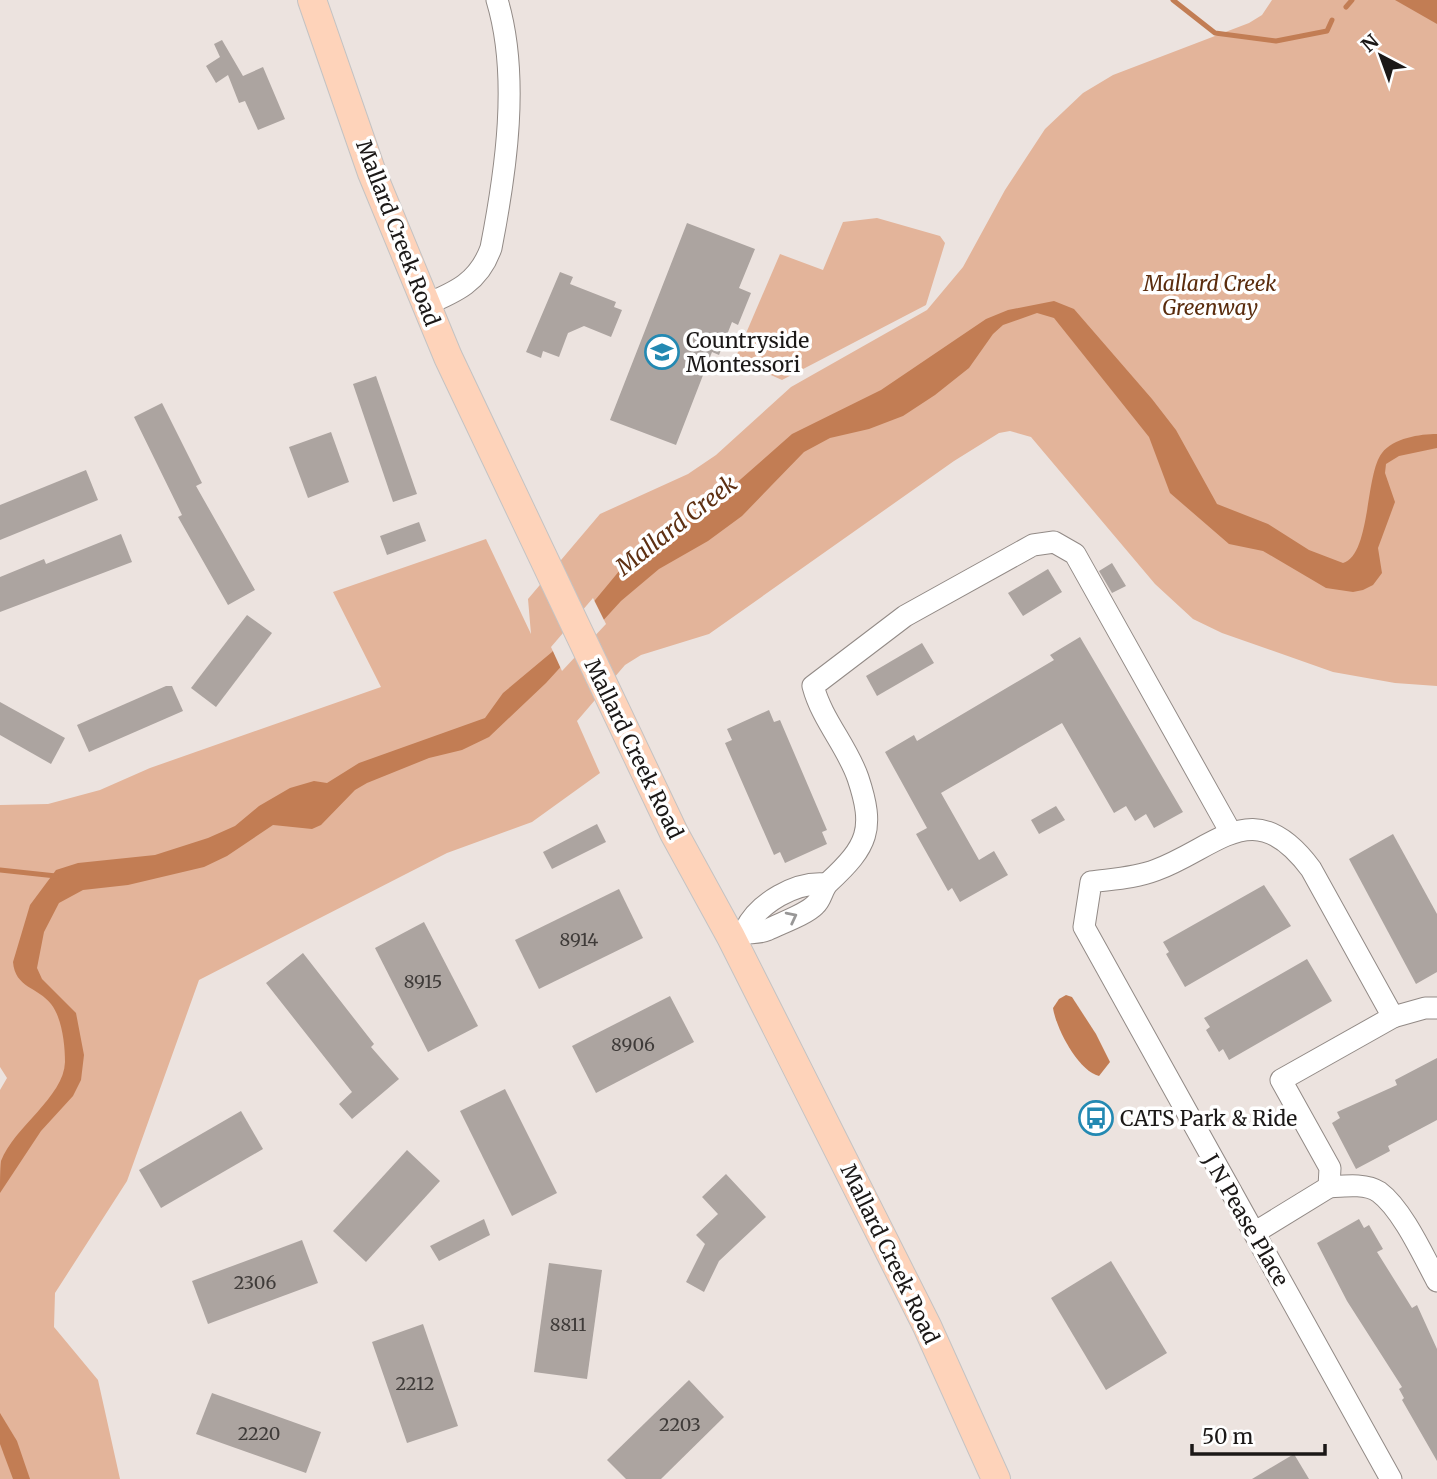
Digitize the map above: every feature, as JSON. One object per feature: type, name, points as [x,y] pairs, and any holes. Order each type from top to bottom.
[{"type":"main road","name":"Mallard Creek Road","points":[[312,0],[372,173],[425,305],[549,574],[674,833],[738,934],[927,1326],[996,1479]]},
{"type":"street","points":[[425,305],[467,285],[482,270],[491,248],[509,106],[506,38],[497,0]]},
{"type":"street","points":[[738,934],[754,912],[807,882],[826,884],[846,868],[868,829],[869,811],[858,777],[817,702],[813,686],[905,616],[1033,545],[1054,542],[1075,554],[1230,831],[1265,830],[1304,860],[1393,1017]]},
{"type":"street","name":"J N Pease Place","points":[[1230,831],[1156,870],[1091,883],[1084,927],[1391,1479]]},
{"type":"street","points":[[1329,1187],[1329,1168],[1281,1080],[1393,1017],[1425,1007],[1437,1008]]},
{"type":"street","points":[[1254,1233],[1329,1187],[1355,1186],[1377,1191],[1394,1208],[1437,1281]]},
{"type":"green space","name":"Mallard Creek Greenway","points":[[1272,0],[1437,0],[1437,686],[1395,683],[1333,672],[1222,633],[1193,619],[1155,584],[1031,437],[1010,431],[999,433],[954,461],[709,634],[641,655],[625,665],[577,721],[600,773],[532,822],[447,853],[199,980],[127,1181],[55,1293],[54,1327],[98,1380],[120,1479],[0,1479],[0,1090],[7,1078],[0,1067],[0,805],[48,804],[100,790],[150,768],[381,687],[333,592],[486,539],[531,634],[528,599],[600,514],[688,474],[716,455],[791,387],[927,310],[963,267],[1005,190],[1045,129],[1083,93],[1113,75],[1249,23],[1262,15]]},
{"type":"green space","points":[[877,218],[940,236],[945,243],[926,305],[782,380],[735,359],[780,254],[823,270],[843,222]]},
{"type":"water","points":[[1395,0],[1437,0],[1437,24]]},
{"type":"water","name":"Mallard Creek","points":[[1054,301],[1074,309],[1152,399],[1176,430],[1217,504],[1268,524],[1309,550],[1343,563],[1352,557],[1359,545],[1373,478],[1382,453],[1400,440],[1437,434],[1437,448],[1399,456],[1386,464],[1385,473],[1395,502],[1378,548],[1382,573],[1373,585],[1353,592],[1326,588],[1263,551],[1229,544],[1170,493],[1149,437],[1054,318],[1037,313],[1003,325],[993,334],[969,368],[903,416],[869,429],[830,438],[804,452],[742,516],[708,541],[659,569],[621,601],[546,683],[489,737],[462,750],[429,758],[367,783],[355,790],[321,825],[312,829],[273,825],[227,856],[204,867],[128,885],[83,890],[59,903],[44,932],[37,968],[42,979],[76,1013],[84,1055],[81,1080],[73,1096],[41,1131],[0,1193],[1,1161],[7,1148],[48,1100],[62,1075],[65,1062],[62,1031],[55,1010],[46,998],[22,982],[13,962],[30,905],[56,870],[78,863],[155,855],[208,838],[235,826],[259,806],[290,788],[314,781],[327,783],[359,763],[485,718],[503,693],[552,652],[625,564],[658,536],[725,493],[792,434],[881,390],[986,319],[1008,310]]},
{"type":"water","points":[[1066,995],[1072,997],[1110,1062],[1099,1076],[1076,1058],[1058,1026],[1053,1008],[1059,999]]},
{"type":"water","points":[[0,1413],[17,1441],[30,1479],[13,1479],[0,1444]]},
{"type":"pier","points":[[593,598],[606,624],[562,671],[551,647]]},
{"type":"building","points":[[222,40],[243,76],[263,67],[285,119],[258,130],[245,101],[239,103],[228,75],[216,83],[206,66],[220,57],[214,44]]},
{"type":"building","points":[[687,223],[755,249],[739,288],[751,293],[738,325],[732,322],[719,355],[712,352],[676,445],[610,420]]},
{"type":"building","points":[[560,272],[573,277],[570,284],[616,302],[614,307],[622,310],[611,337],[584,326],[568,333],[559,357],[543,351],[541,358],[526,352]]},
{"type":"building","points":[[376,376],[417,494],[393,502],[353,384]]},
{"type":"building","points":[[162,403],[202,483],[196,486],[255,590],[228,605],[178,517],[182,515],[134,417]]},
{"type":"building","points":[[331,432],[349,482],[308,498],[289,447]]},
{"type":"building","points":[[86,470],[98,500],[0,540],[0,505]]},
{"type":"building","points":[[419,522],[426,541],[387,555],[380,536]]},
{"type":"building","points":[[121,534],[132,562],[0,612],[0,577],[44,559],[46,564]]},
{"type":"building","points":[[1112,563],[1126,586],[1112,593],[1099,571]]},
{"type":"building","points":[[1048,569],[1062,592],[1023,616],[1008,593]]},
{"type":"building","points":[[247,615],[272,633],[216,707],[191,688]]},
{"type":"building","points":[[1080,637],[1183,812],[1154,828],[1146,814],[1135,821],[1126,806],[1114,813],[1062,723],[941,793],[979,860],[994,851],[1008,875],[960,902],[952,888],[948,891],[916,834],[927,828],[885,752],[914,735],[917,741],[1054,660],[1050,655]]},
{"type":"building","points":[[922,643],[934,663],[877,696],[866,676]]},
{"type":"building","points":[[166,686],[172,686],[183,711],[89,752],[77,725]]},
{"type":"building","points":[[0,702],[65,738],[51,764],[0,735]]},
{"type":"building","points":[[769,710],[774,722],[780,720],[827,830],[822,832],[827,844],[785,863],[780,852],[774,855],[725,743],[732,740],[727,729]]},
{"type":"building","points":[[1056,806],[1065,820],[1039,834],[1031,820]]},
{"type":"building","points":[[597,824],[606,842],[552,869],[543,852]]},
{"type":"building","points":[[1393,834],[1437,914],[1437,972],[1416,984],[1349,859]]},
{"type":"building","points":[[1264,885],[1291,926],[1185,987],[1166,954],[1169,952],[1163,942]]},
{"type":"building","points":[[619,889],[643,938],[539,989],[515,940]]},
{"type":"building","points":[[424,922],[478,1026],[428,1052],[375,948]]},
{"type":"building","points":[[303,953],[374,1044],[371,1047],[399,1079],[352,1119],[339,1104],[352,1092],[266,983]]},
{"type":"building","points":[[1307,959],[1332,1001],[1229,1060],[1223,1049],[1219,1052],[1206,1030],[1210,1027],[1204,1018]]},
{"type":"building","points":[[670,996],[694,1042],[596,1093],[572,1046]]},
{"type":"building","points":[[1437,1058],[1437,1120],[1388,1146],[1390,1151],[1356,1169],[1332,1123],[1340,1118],[1337,1112],[1397,1085],[1395,1080]]},
{"type":"building","points":[[505,1089],[557,1193],[512,1216],[460,1111]]},
{"type":"building","points":[[1100,1107],[1107,1121],[1087,1131],[1080,1116]]},
{"type":"building","points":[[241,1111],[263,1149],[161,1208],[139,1170]]},
{"type":"building","points":[[407,1150],[440,1181],[366,1262],[333,1231]]},
{"type":"building","points":[[726,1174],[766,1217],[719,1261],[704,1292],[686,1282],[705,1244],[696,1235],[718,1214],[702,1197]]},
{"type":"building","points":[[484,1219],[490,1235],[439,1261],[430,1246]]},
{"type":"building","points":[[1359,1219],[1364,1228],[1369,1225],[1383,1249],[1377,1252],[1412,1308],[1417,1305],[1437,1349],[1437,1461],[1402,1400],[1404,1398],[1399,1389],[1402,1387],[1347,1301],[1317,1243]]},
{"type":"building","points":[[302,1240],[318,1283],[208,1324],[192,1281]]},
{"type":"building","points":[[1111,1261],[1167,1353],[1106,1390],[1051,1298]]},
{"type":"building","points":[[549,1263],[602,1270],[587,1379],[534,1372]]},
{"type":"building","points":[[423,1324],[458,1426],[407,1443],[372,1342]]},
{"type":"building","points":[[689,1380],[724,1417],[661,1479],[626,1479],[607,1460]]},
{"type":"building","points":[[212,1393],[321,1432],[306,1473],[196,1434]]},
{"type":"building","points":[[1294,1454],[1309,1479],[1252,1479]]},
{"type":"waterway","points":[[1173,0],[1215,33],[1276,41],[1327,31],[1332,20]]},
{"type":"waterway","points":[[1346,7],[1352,0]]},
{"type":"waterway","points":[[0,870],[56,876]]},
{"type":"place","name":"Countryside Montessori","points":[[662,352]]},
{"type":"place","name":"CATS Park & Ride","points":[[1096,1118]]}]
